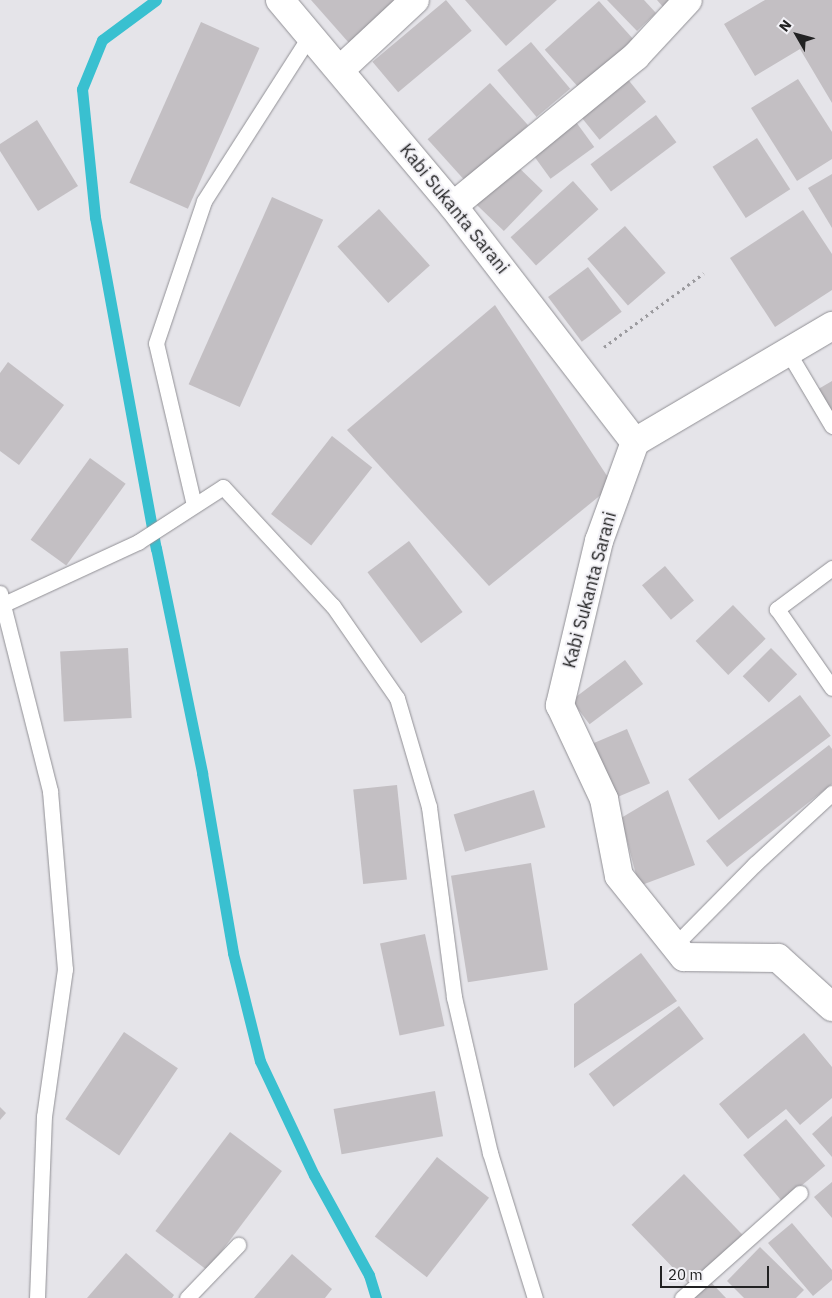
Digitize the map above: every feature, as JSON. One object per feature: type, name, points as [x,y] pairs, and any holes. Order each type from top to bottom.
[{"type":"street","name":"Kabi Sukanta Sarani","points":[[280,0],[341,69],[453,206],[635,442],[599,542],[560,705],[604,799],[619,876],[684,957],[778,958],[832,1007]]},
{"type":"street","points":[[341,69],[415,0]]},
{"type":"street","points":[[453,206],[636,56],[688,0]]},
{"type":"street","points":[[635,442],[832,326]]},
{"type":"lane","points":[[194,505],[156,344],[204,202],[310,35]]},
{"type":"lane","points":[[788,352],[832,426]]},
{"type":"lane","points":[[37,1298],[44,1116],[65,969],[50,791],[2,599],[138,542],[223,487],[333,606],[397,698],[429,806],[454,997],[490,1153],[535,1298]]},
{"type":"lane","points":[[832,568],[777,609],[832,688]]},
{"type":"lane","points":[[675,945],[754,864],[832,793]]},
{"type":"lane","points":[[682,1298],[800,1193]]},
{"type":"lane","points":[[187,1298],[238,1245]]},
{"type":"path","points":[[578,366],[704,273]]},
{"type":"building","points":[[311,0],[397,0],[349,43]]},
{"type":"building","points":[[446,0],[472,31],[398,92],[372,62]]},
{"type":"building","points":[[465,0],[557,0],[506,46]]},
{"type":"building","points":[[607,0],[644,0],[656,13],[637,31]]},
{"type":"building","points":[[657,0],[670,0],[663,7]]},
{"type":"building","points":[[765,0],[832,0],[832,103],[800,49],[755,76],[724,24]]},
{"type":"building","points":[[599,1],[635,41],[581,90],[545,50]]},
{"type":"building","points":[[201,22],[259,48],[188,209],[129,183]]},
{"type":"building","points":[[531,42],[570,89],[537,117],[497,70]]},
{"type":"building","points":[[626,77],[646,102],[600,140],[579,115]]},
{"type":"building","points":[[798,79],[832,132],[832,159],[797,181],[751,108]]},
{"type":"building","points":[[490,83],[528,125],[466,182],[428,139]]},
{"type":"building","points":[[656,115],[676,142],[611,192],[591,164]]},
{"type":"building","points":[[37,120],[78,186],[38,211],[0,151],[0,144]]},
{"type":"building","points":[[576,122],[594,147],[551,179],[532,154]]},
{"type":"building","points":[[757,138],[790,189],[746,218],[713,167]]},
{"type":"building","points":[[514,163],[543,191],[504,231],[475,203]]},
{"type":"building","points":[[832,174],[832,228],[808,188]]},
{"type":"building","points":[[573,181],[598,209],[536,265],[511,237]]},
{"type":"building","points":[[272,197],[323,220],[240,407],[189,384]]},
{"type":"building","points":[[379,209],[430,265],[388,303],[337,246]]},
{"type":"building","points":[[803,210],[832,254],[832,290],[775,327],[730,258]]},
{"type":"building","points":[[625,226],[666,273],[628,306],[587,259]]},
{"type":"building","points":[[588,267],[622,312],[582,342],[548,297]]},
{"type":"building","points":[[495,305],[613,485],[489,586],[347,430]]},
{"type":"building","points":[[8,362],[64,405],[19,465],[0,451],[0,373]]},
{"type":"building","points":[[832,381],[832,419],[815,391]]},
{"type":"building","points":[[332,436],[372,467],[311,545],[271,514]]},
{"type":"building","points":[[90,458],[126,484],[66,566],[31,540]]},
{"type":"building","points":[[409,541],[463,612],[421,643],[367,572]]},
{"type":"building","points":[[665,566],[694,600],[671,620],[642,585]]},
{"type":"building","points":[[733,605],[766,639],[728,675],[696,641]]},
{"type":"building","points":[[128,648],[132,718],[64,721],[60,652]]},
{"type":"building","points":[[771,648],[797,674],[769,702],[743,676]]},
{"type":"building","points":[[625,660],[643,684],[590,724],[571,700]]},
{"type":"building","points":[[800,695],[831,736],[719,820],[688,779]]},
{"type":"building","points":[[627,729],[650,783],[610,800],[587,746]]},
{"type":"building","points":[[829,745],[832,749],[832,784],[727,867],[706,841]]},
{"type":"building","points":[[397,785],[407,879],[363,884],[353,790]]},
{"type":"building","points":[[534,790],[545,827],[465,852],[454,815]]},
{"type":"building","points":[[668,790],[695,865],[639,886],[621,818]]},
{"type":"building","points":[[531,863],[548,970],[468,982],[451,876]]},
{"type":"building","points":[[425,934],[445,1026],[400,1036],[380,944]]},
{"type":"building","points":[[641,953],[677,1001],[574,1068],[574,1004]]},
{"type":"building","points":[[679,1006],[704,1039],[613,1107],[589,1074]]},
{"type":"building","points":[[124,1032],[178,1068],[119,1155],[65,1119]]},
{"type":"building","points":[[804,1033],[832,1067],[832,1098],[800,1125],[786,1109],[748,1139],[719,1104]]},
{"type":"building","points":[[435,1091],[443,1136],[342,1154],[334,1109]]},
{"type":"building","points":[[0,1107],[6,1113],[0,1120]]},
{"type":"building","points":[[832,1116],[832,1157],[812,1134]]},
{"type":"building","points":[[786,1119],[825,1166],[782,1202],[743,1155]]},
{"type":"building","points":[[230,1132],[282,1171],[207,1270],[155,1231]]},
{"type":"building","points":[[437,1157],[489,1198],[427,1277],[375,1237]]},
{"type":"building","points":[[684,1174],[743,1235],[691,1286],[631,1225]]},
{"type":"building","points":[[832,1182],[832,1218],[814,1197]]},
{"type":"building","points":[[792,1223],[832,1270],[832,1280],[813,1296],[768,1243]]},
{"type":"building","points":[[760,1247],[804,1290],[796,1298],[744,1298],[727,1281]]},
{"type":"building","points":[[126,1253],[174,1295],[172,1298],[87,1298]]},
{"type":"building","points":[[292,1254],[332,1289],[325,1298],[254,1298]]},
{"type":"building","points":[[707,1278],[726,1298],[686,1298]]},
{"type":"waterway","points":[[156,0],[102,40],[82,89],[95,217],[156,548],[202,773],[233,953],[260,1061],[314,1175],[369,1275],[376,1298]]}]
